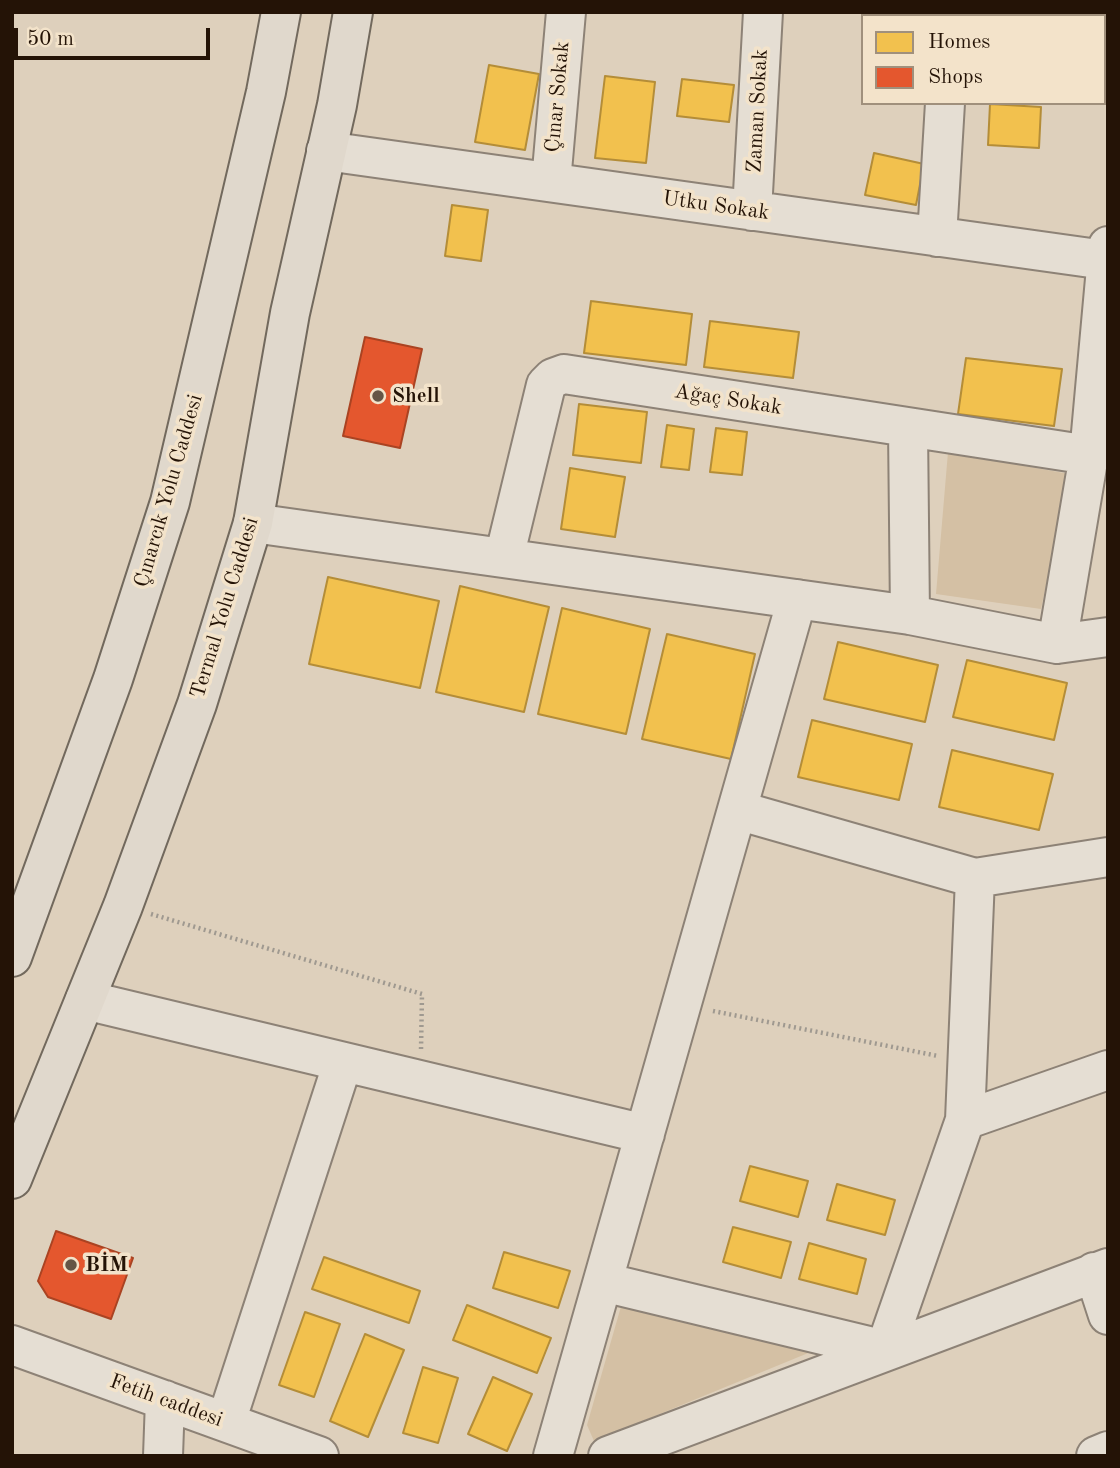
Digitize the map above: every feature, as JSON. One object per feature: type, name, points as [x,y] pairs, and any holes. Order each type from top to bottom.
[{"type":"main road","name":"Çınarcık Yolu Caddesi","points":[[12,957],[113,679],[170,502],[260,117],[281,12]]},
{"type":"main road","name":"Termal Yolu Caddesi","points":[[12,1179],[124,906],[197,704],[253,523],[290,313],[353,12]]},
{"type":"street","name":"Çınar Sokak","points":[[551,183],[566,12]]},
{"type":"street","name":"Zaman Sokak","points":[[752,211],[763,12]]},
{"type":"street","points":[[937,237],[945,105]]},
{"type":"street","name":"Utku Sokak","points":[[326,151],[937,237],[1106,253]]},
{"type":"street","points":[[1057,644],[1090,455],[1104,336],[1106,253]]},
{"type":"street","name":"Ağaç Sokak","points":[[504,558],[546,385],[553,378],[564,374],[1090,455]]},
{"type":"street","points":[[908,428],[910,615]]},
{"type":"street","points":[[253,523],[910,615],[1057,644],[1108,637]]},
{"type":"street","points":[[553,1456],[797,599]]},
{"type":"street","points":[[737,810],[975,878],[1108,857]]},
{"type":"street","points":[[884,1350],[965,1120],[975,878]]},
{"type":"street","points":[[85,1000],[645,1134]]},
{"type":"street","points":[[226,1422],[343,1062]]},
{"type":"street","points":[[965,1120],[1108,1070]]},
{"type":"street","points":[[608,1456],[1101,1270],[1108,1315]]},
{"type":"street","points":[[603,1282],[884,1350]]},
{"type":"street","name":"Fetih caddesi","points":[[15,1355],[165,1400],[319,1456]]},
{"type":"street","points":[[163,1456],[165,1400]]},
{"type":"street","points":[[1096,1456],[1108,1451]]},
{"type":"path","points":[[124,906],[422,995],[421,1080]]},
{"type":"path","points":[[681,1005],[968,1062]]},
{"type":"shaded area","points":[[948,452],[1069,474],[1041,609],[936,594]]},
{"type":"shaded area","points":[[622,1303],[835,1342],[594,1441],[587,1425]]},
{"type":"building: Homes","points":[[995,12],[1049,12],[1048,14]]},
{"type":"building: Homes","points":[[489,65],[539,74],[525,150],[475,142]]},
{"type":"building: Homes","points":[[605,76],[655,82],[646,163],[595,158]]},
{"type":"building: Homes","points":[[682,79],[734,85],[729,122],[677,116]]},
{"type":"building: Homes","points":[[990,105],[1041,107],[1039,148],[988,145]]},
{"type":"building: Homes","points":[[874,153],[924,164],[916,205],[865,195]]},
{"type":"building: Homes","points":[[452,205],[488,210],[481,261],[445,256]]},
{"type":"building: Homes","points":[[591,301],[692,314],[686,365],[584,353]]},
{"type":"building: Homes","points":[[710,321],[799,332],[793,378],[704,367]]},
{"type":"building: Homes","points":[[966,358],[1062,369],[1054,426],[958,414]]},
{"type":"building: Homes","points":[[579,404],[647,412],[641,463],[573,455]]},
{"type":"building: Homes","points":[[667,425],[694,429],[689,470],[661,467]]},
{"type":"building: Homes","points":[[716,428],[747,432],[742,475],[710,472]]},
{"type":"building: Homes","points":[[570,468],[625,477],[615,537],[561,529]]},
{"type":"building: Homes","points":[[328,577],[439,601],[420,688],[309,664]]},
{"type":"building: Homes","points":[[460,586],[549,607],[524,712],[436,692]]},
{"type":"building: Homes","points":[[562,608],[650,629],[626,734],[538,714]]},
{"type":"building: Homes","points":[[667,634],[755,654],[731,759],[642,739]]},
{"type":"building: Homes","points":[[838,642],[938,665],[925,722],[824,699]]},
{"type":"building: Homes","points":[[967,660],[1067,683],[1054,740],[953,717]]},
{"type":"building: Homes","points":[[812,720],[912,744],[899,800],[798,777]]},
{"type":"building: Homes","points":[[952,750],[1053,774],[1039,830],[939,807]]},
{"type":"building: Homes","points":[[750,1166],[808,1181],[798,1217],[740,1201]]},
{"type":"building: Homes","points":[[837,1184],[895,1200],[885,1235],[827,1220]]},
{"type":"building: Homes","points":[[733,1227],[791,1242],[781,1278],[723,1262]]},
{"type":"building: Homes","points":[[809,1243],[866,1259],[857,1294],[799,1279]]},
{"type":"building: Homes","points":[[504,1252],[570,1271],[558,1308],[493,1288]]},
{"type":"building: Homes","points":[[324,1257],[420,1291],[409,1323],[312,1289]]},
{"type":"building: Homes","points":[[467,1305],[551,1338],[537,1373],[453,1340]]},
{"type":"building: Homes","points":[[305,1312],[340,1324],[314,1397],[279,1385]]},
{"type":"building: Homes","points":[[365,1334],[404,1350],[368,1437],[330,1421]]},
{"type":"building: Homes","points":[[423,1367],[458,1378],[438,1443],[403,1433]]},
{"type":"building: Homes","points":[[493,1377],[532,1394],[507,1451],[468,1434]]},
{"type":"building: Shops","points":[[365,337],[422,349],[400,448],[343,436]]},
{"type":"building: Shops","points":[[56,1231],[133,1258],[111,1319],[48,1297],[38,1281]]},
{"type":"place","name":"Shell","points":[[378,396]]},
{"type":"place","name":"BİM","points":[[71,1265]]}]
